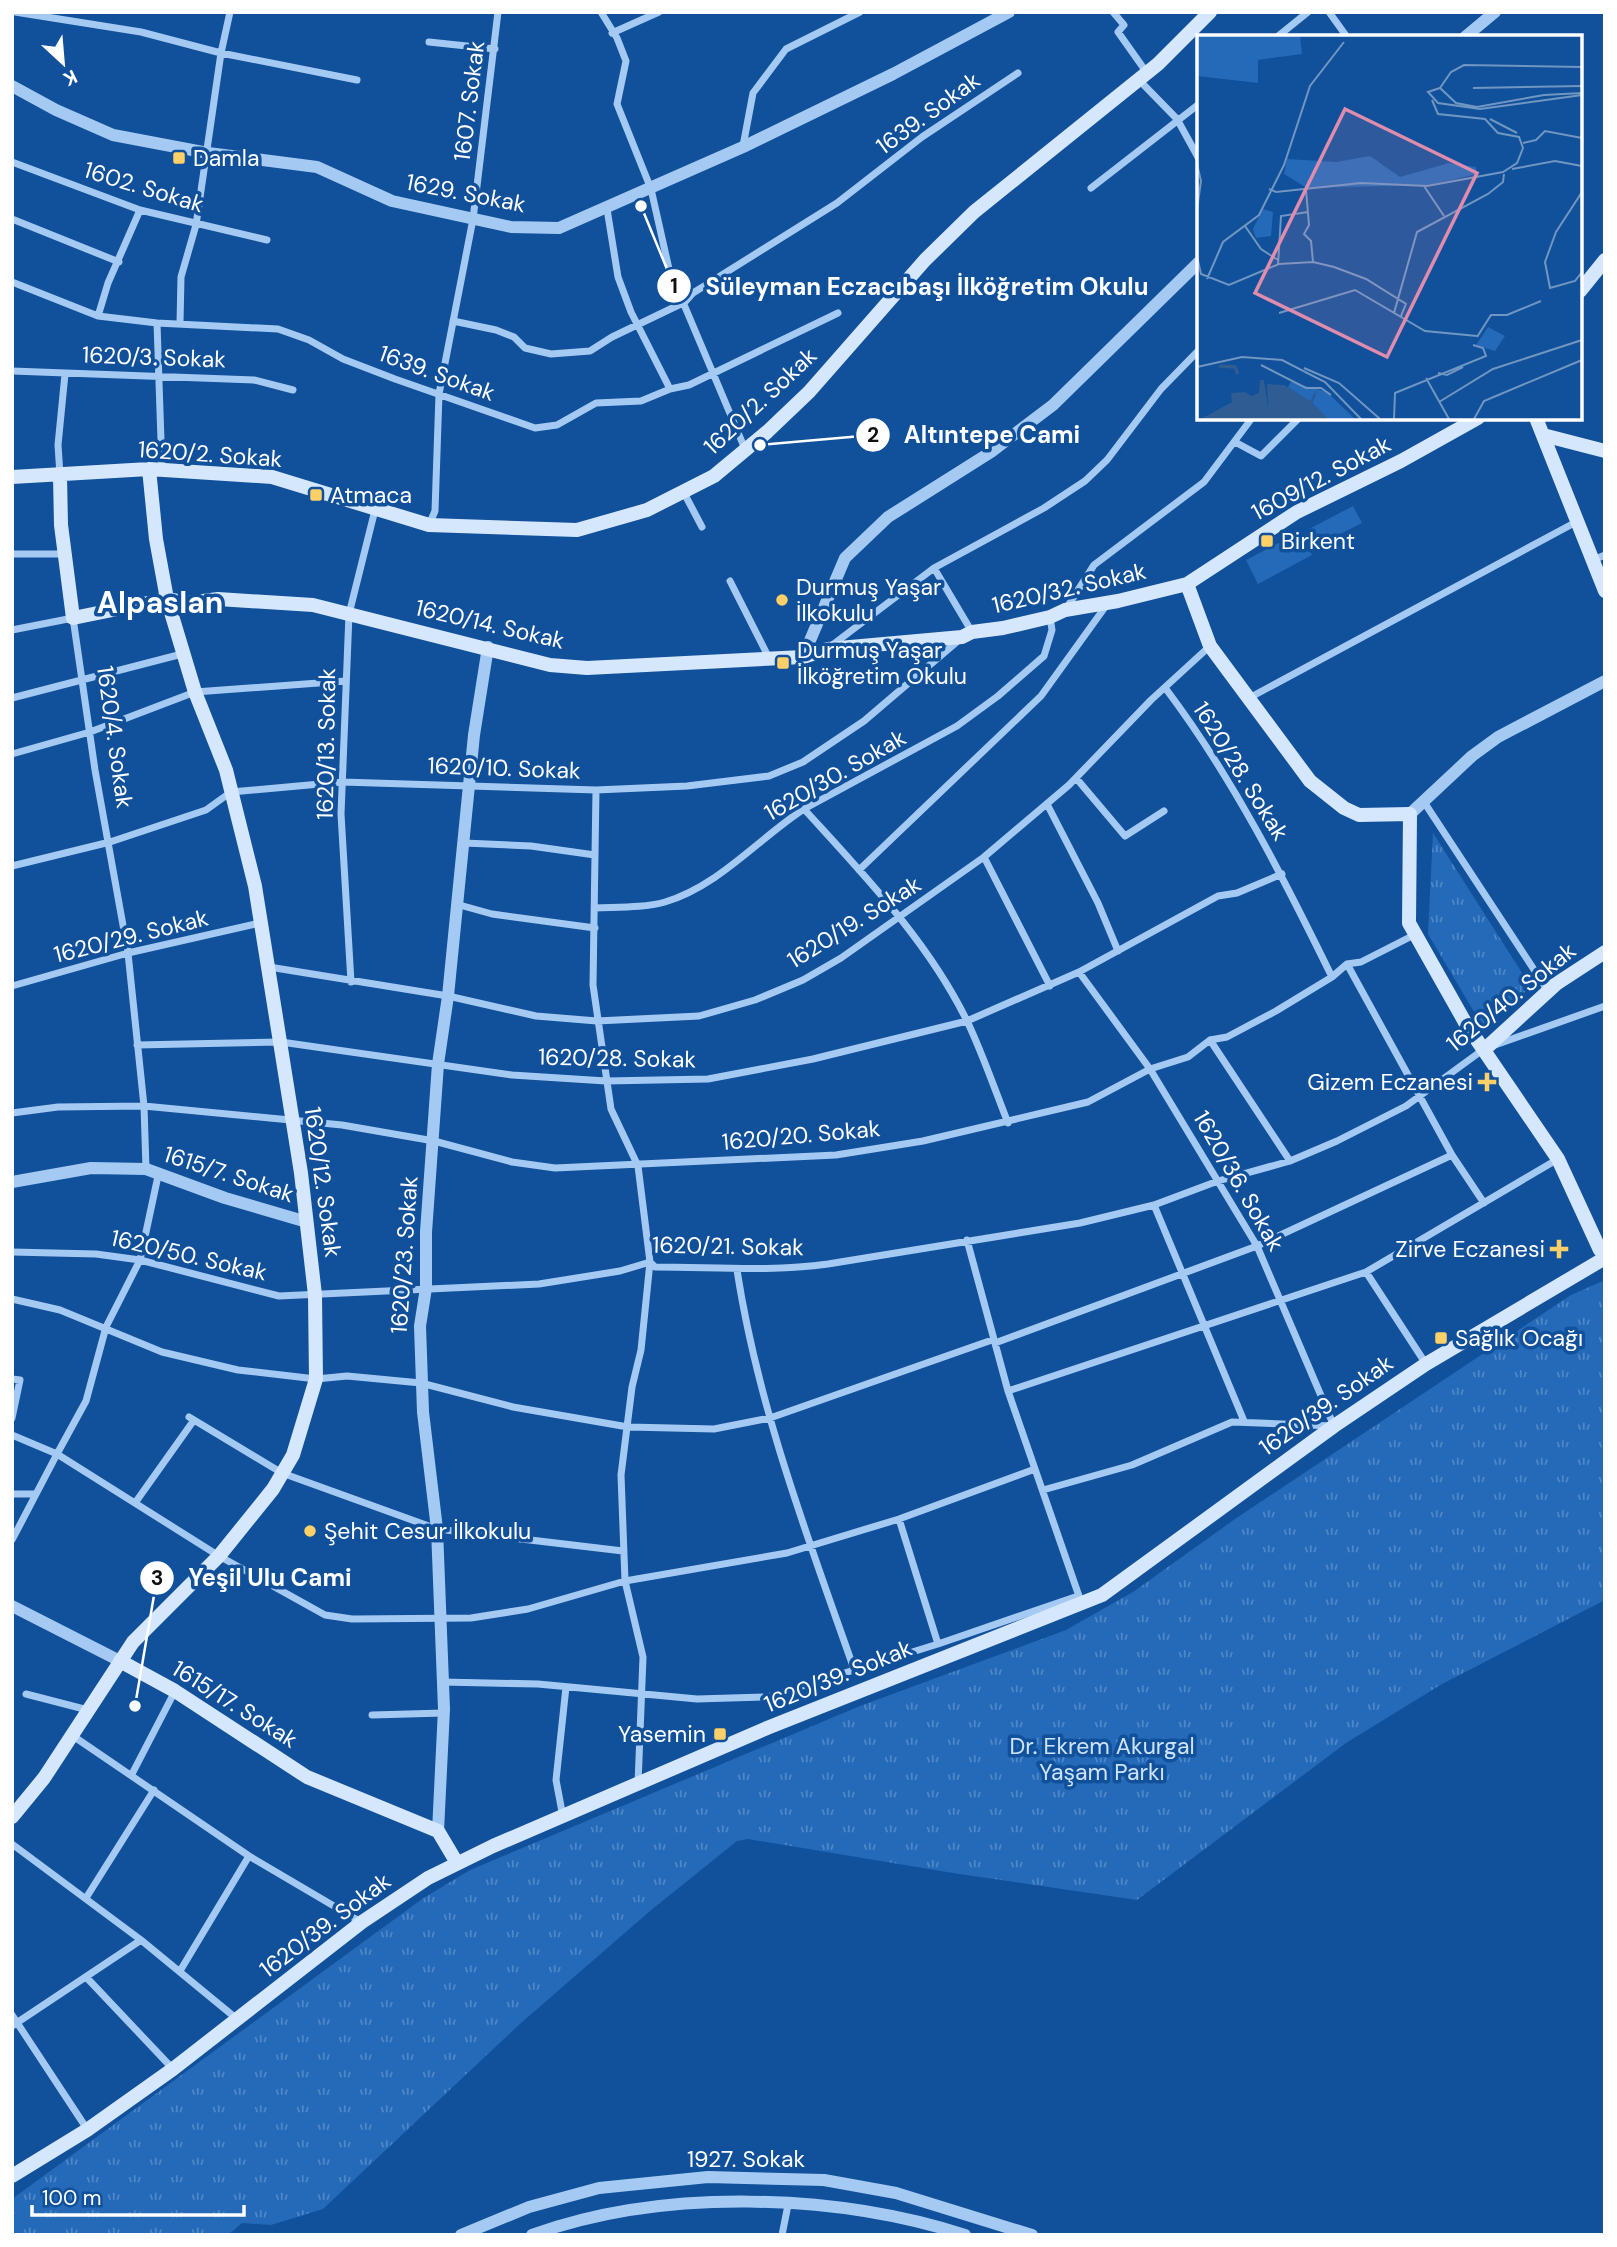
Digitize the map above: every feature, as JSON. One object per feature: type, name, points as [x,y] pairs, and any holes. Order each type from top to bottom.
[{"type":"main road","name":"1620/2. Sokak","points":[[12,477],[156,469],[272,477],[429,525],[577,530],[648,510],[714,476],[810,392],[925,260],[974,212],[1143,76],[1210,12]]},
{"type":"main road","points":[[1582,289],[1605,260]]},
{"type":"main road","name":"1609/12. Sokak","points":[[1187,584],[1297,512],[1401,461],[1474,420]]},
{"type":"main road","points":[[1536,420],[1578,521],[1599,558],[1605,591]]},
{"type":"main road","points":[[1543,435],[1605,452]]},
{"type":"main road","name":"1620/12. Sokak","points":[[12,1817],[72,1736],[120,1661],[147,1625],[178,1600],[219,1556],[282,1473],[293,1455],[316,1379],[315,1295],[307,1222],[255,886],[226,770],[195,692],[167,599],[156,539],[156,469]]},
{"type":"main road","name":"1620/4. Sokak","points":[[60,476],[65,554],[73,618]]},
{"type":"main road","points":[[1187,584],[1210,646],[1310,780],[1344,808],[1359,815],[1410,814],[1409,923],[1466,1024],[1485,1048],[1522,1110],[1558,1160],[1600,1250],[1605,1252]]},
{"type":"main road","name":"1620/32. Sokak","points":[[967,634],[1187,584]]},
{"type":"main road","name":"1620/14. Sokak","points":[[73,618],[167,599],[188,603],[218,599],[299,604],[488,647],[550,665],[587,668],[803,657],[828,649],[967,634]]},
{"type":"main road","name":"1620/40. Sokak","points":[[1485,1048],[1548,991],[1605,952]]},
{"type":"main road","name":"1620/39. Sokak","points":[[12,2176],[88,2130],[362,1922],[457,1863],[816,1708],[1080,1600],[1102,1595],[1334,1426],[1426,1364],[1605,1258]]},
{"type":"main road","name":"1615/17. Sokak","points":[[120,1661],[175,1691],[307,1777],[438,1831]]},
{"type":"main road","points":[[438,1831],[457,1863]]},
{"type":"street","points":[[15,12],[141,32],[221,53],[356,80]]},
{"type":"street","points":[[180,323],[181,277],[196,225],[221,53],[230,12]]},
{"type":"street","name":"1607. Sokak","points":[[429,525],[435,511],[439,394],[472,219],[499,12]]},
{"type":"street","points":[[601,12],[617,38],[626,61],[617,104],[639,166],[651,190],[669,270],[685,302],[745,449]]},
{"type":"street","points":[[612,33],[659,12]]},
{"type":"street","points":[[743,147],[753,93],[786,49],[860,12]]},
{"type":"street","name":"1629. Sokak","points":[[12,86],[56,110],[113,135],[208,153],[317,167],[393,201],[511,227],[559,228],[651,190],[743,147],[893,74],[1009,12]]},
{"type":"street","points":[[1113,12],[1124,25],[1118,32],[1143,76],[1177,119],[1197,155]]},
{"type":"street","points":[[1280,35],[1308,12]]},
{"type":"street","points":[[1329,12],[1346,35]]},
{"type":"street","points":[[1467,35],[1495,12]]},
{"type":"street","points":[[429,42],[495,49]]},
{"type":"street","name":"1639. Sokak","points":[[453,321],[496,330],[514,337],[526,348],[551,354],[590,351],[612,337],[639,327],[685,302],[693,293],[837,203],[922,137],[1018,73]]},
{"type":"street","points":[[1091,188],[1197,105]]},
{"type":"street","name":"1602. Sokak","points":[[12,162],[140,210],[267,240]]},
{"type":"street","points":[[607,209],[618,277],[670,389]]},
{"type":"street","points":[[98,316],[140,210]]},
{"type":"street","points":[[12,219],[119,262]]},
{"type":"street","points":[[803,657],[845,558],[888,517],[991,452],[1053,405],[1197,264]]},
{"type":"street","name":"1639. Sokak","points":[[12,282],[98,316],[157,323],[278,329],[309,340],[343,359],[535,428],[558,425],[596,403],[641,401],[670,389],[689,385],[838,313]]},
{"type":"street","points":[[156,469],[160,376],[157,323]]},
{"type":"street","points":[[828,649],[934,568],[1044,508],[1085,481],[1107,460],[1160,389],[1197,352]]},
{"type":"street","name":"1620/3. Sokak","points":[[12,371],[254,380],[293,390]]},
{"type":"street","name":"1620/4. Sokak","points":[[60,476],[58,445],[65,374]]},
{"type":"street","points":[[1065,610],[1094,565],[1204,482],[1251,420]]},
{"type":"street","points":[[1235,442],[1261,456],[1297,420]]},
{"type":"street","points":[[683,491],[702,527]]},
{"type":"street","name":"1620/13. Sokak","points":[[351,982],[342,782],[349,614],[375,510]]},
{"type":"street","points":[[1249,698],[1578,521]]},
{"type":"street","points":[[12,554],[65,554]]},
{"type":"street","points":[[934,568],[967,634]]},
{"type":"street","points":[[730,581],[769,659]]},
{"type":"street","points":[[859,870],[1041,696],[1108,603]]},
{"type":"street","name":"1620/30. Sokak","points":[[595,908],[665,902],[689,891],[751,851],[781,824],[804,809],[957,726],[998,696],[1044,656],[1052,630],[1050,617]]},
{"type":"street","name":"1620/4. Sokak","points":[[73,618],[128,953],[144,1106],[146,1169]]},
{"type":"street","name":"1620/14. Sokak","points":[[12,630],[73,618]]},
{"type":"street","name":"1620/10. Sokak","points":[[12,866],[110,842],[206,810],[231,792],[342,782],[596,790],[723,782],[769,776],[803,762],[864,721],[967,634]]},
{"type":"street","name":"1620/19. Sokak","points":[[266,966],[448,996],[536,1016],[597,1021],[699,1016],[755,1000],[803,980],[900,918],[984,857],[1076,778],[1151,700],[1210,646]]},
{"type":"street","name":"1620/23. Sokak","points":[[438,1831],[444,1713],[437,1529],[421,1383],[420,1326],[426,1289],[426,1232],[438,1064],[488,647]]},
{"type":"street","points":[[12,698],[182,654]]},
{"type":"street","points":[[13,752],[90,732],[195,692],[346,681]]},
{"type":"street","points":[[1410,814],[1472,756],[1498,737],[1605,681]]},
{"type":"street","name":"1620/28. Sokak","points":[[1166,689],[1225,774],[1282,874],[1332,977]]},
{"type":"street","points":[[1076,778],[1125,836],[1164,811]]},
{"type":"street","points":[[596,790],[593,985],[597,1021],[611,1109],[638,1166],[650,1262],[621,1475],[625,1581],[643,1657],[638,1785]]},
{"type":"street","points":[[1424,802],[1548,991]]},
{"type":"street","points":[[1047,804],[1098,903],[1118,951]]},
{"type":"street","points":[[804,809],[900,918],[929,959],[967,1021],[1008,1123]]},
{"type":"street","points":[[464,843],[531,846],[595,855]]},
{"type":"street","points":[[984,857],[1050,986]]},
{"type":"street","name":"1620/28. Sokak","points":[[137,1045],[281,1042],[512,1075],[606,1082],[708,1079],[813,1059],[967,1021],[1079,972],[1218,896],[1237,893],[1282,874]]},
{"type":"street","points":[[456,904],[492,914],[594,928]]},
{"type":"street","name":"1620/29. Sokak","points":[[12,986],[128,953],[260,923]]},
{"type":"street","name":"1620/20. Sokak","points":[[12,1113],[58,1107],[144,1106],[342,1125],[434,1141],[512,1162],[555,1168],[836,1155],[1008,1123],[1088,1102],[1150,1069],[1188,1058],[1210,1040],[1227,1037],[1332,977],[1347,964],[1361,962],[1416,934]]},
{"type":"street","points":[[1347,964],[1452,1155],[1484,1203]]},
{"type":"street","name":"1620/36. Sokak","points":[[1079,972],[1150,1069],[1257,1247],[1334,1426]]},
{"type":"street","points":[[1485,1048],[1605,1006]]},
{"type":"street","points":[[1210,1040],[1290,1161]]},
{"type":"street","name":"1620/40. Sokak","points":[[1218,1181],[1290,1161],[1337,1141],[1419,1097],[1485,1048]]},
{"type":"street","points":[[12,1299],[60,1310],[162,1352],[238,1370],[316,1379],[347,1376],[421,1383],[513,1407],[628,1427],[714,1429],[770,1418],[1182,1276],[1257,1247],[1452,1155]]},
{"type":"street","points":[[1008,1391],[1203,1329],[1281,1299],[1366,1272],[1558,1160]]},
{"type":"street","name":"1615/7. Sokak","points":[[12,1182],[91,1168],[146,1169],[158,1176],[307,1222]]},
{"type":"street","points":[[12,1540],[86,1401],[106,1327],[140,1260],[158,1176]]},
{"type":"street","name":"1620/21. Sokak","points":[[315,1295],[538,1284],[621,1271],[650,1262],[655,1267],[737,1270],[803,1268],[1080,1223],[1154,1205],[1218,1181]]},
{"type":"street","points":[[1154,1205],[1203,1329],[1244,1421]]},
{"type":"street","points":[[442,1682],[566,1687],[697,1699],[767,1697],[1080,1600],[1008,1391],[967,1240]]},
{"type":"street","name":"1620/50. Sokak","points":[[12,1252],[96,1254],[140,1260],[279,1296],[315,1295]]},
{"type":"street","points":[[737,1270],[747,1339],[770,1418],[811,1546],[855,1669]]},
{"type":"street","points":[[1366,1272],[1426,1364]]},
{"type":"street","points":[[12,1379],[20,1380],[12,1418]]},
{"type":"street","points":[[135,1503],[192,1418],[282,1473],[437,1529],[623,1551]]},
{"type":"street","points":[[1044,1490],[1132,1465],[1232,1422],[1334,1426]]},
{"type":"street","points":[[12,1435],[57,1454],[219,1556],[325,1615],[352,1619],[439,1619],[528,1609],[625,1581],[787,1553],[899,1519],[1035,1469]]},
{"type":"street","points":[[12,1494],[35,1494]]},
{"type":"street","points":[[899,1519],[938,1644]]},
{"type":"street","name":"1615/17. Sokak","points":[[12,1606],[120,1661]]},
{"type":"street","points":[[563,1816],[556,1780],[566,1687]]},
{"type":"street","points":[[132,1774],[175,1691]]},
{"type":"street","points":[[26,1694],[89,1710]]},
{"type":"street","points":[[372,1715],[444,1713]]},
{"type":"street","points":[[72,1736],[132,1774],[249,1856],[362,1922]]},
{"type":"street","points":[[86,1898],[154,1790]]},
{"type":"street","points":[[12,1844],[141,1940],[237,2019]]},
{"type":"street","points":[[180,1971],[249,1856]]},
{"type":"street","points":[[88,2130],[14,2021],[87,1978],[141,1940]]},
{"type":"street","points":[[87,1978],[173,2068]]},
{"type":"street","name":"1927. Sokak","points":[[461,2235],[529,2207],[599,2188],[708,2177],[824,2180],[896,2193],[1032,2235]]},
{"type":"street","name":"1927. Sokak","points":[[533,2235],[601,2214],[723,2201],[837,2208],[965,2235]]},
{"type":"street","points":[[782,2235],[788,2205]]},
{"type":"green space","points":[[1353,506],[1362,523],[1317,546],[1309,529]]},
{"type":"green space","points":[[1300,532],[1312,555],[1258,584],[1246,560]]},
{"type":"green space","points":[[1433,833],[1531,987],[1483,1027],[1428,934]]},
{"type":"green space","name":"Dr. Ekrem Akurgal Yaşam Parkı","points":[[1605,1280],[1605,1600],[1442,1684],[1346,1743],[1137,1900],[748,1839],[737,1841],[650,1911],[521,2023],[323,2209],[271,2225],[242,2223],[228,2235],[12,2235],[12,2199],[422,1899],[470,1870],[860,1706],[1066,1630],[1133,1592],[1235,1519],[1571,1295]]},
{"type":"place","name":"Damla","points":[[179,158]]},
{"type":"place","name":"Süleyman Eczacıbaşı İlköğretim Okulu","points":[[641,206]]},
{"type":"place","name":"Altıntepe Cami","points":[[760,445]]},
{"type":"place","name":"Atmaca","points":[[316,495]]},
{"type":"place","name":"Birkent","points":[[1267,541]]},
{"type":"place","name":"Durmuş Yaşar İlkokulu","points":[[782,600]]},
{"type":"place","name":"Durmuş Yaşar İlköğretim Okulu","points":[[783,663]]},
{"type":"place","name":"Gizem Eczanesi","points":[[1487,1082]]},
{"type":"place","name":"Zirve Eczanesi","points":[[1559,1249]]},
{"type":"place","name":"Sağlık Ocağı","points":[[1441,1338]]},
{"type":"place","name":"Şehit Cesur İlkokulu","points":[[310,1531]]},
{"type":"place","name":"Yeşil Ulu Cami","points":[[135,1706]]},
{"type":"place","name":"Yasemin","points":[[720,1734]]},
{"type":"district","name":"Alpaslan","points":[[160,603]]}]
